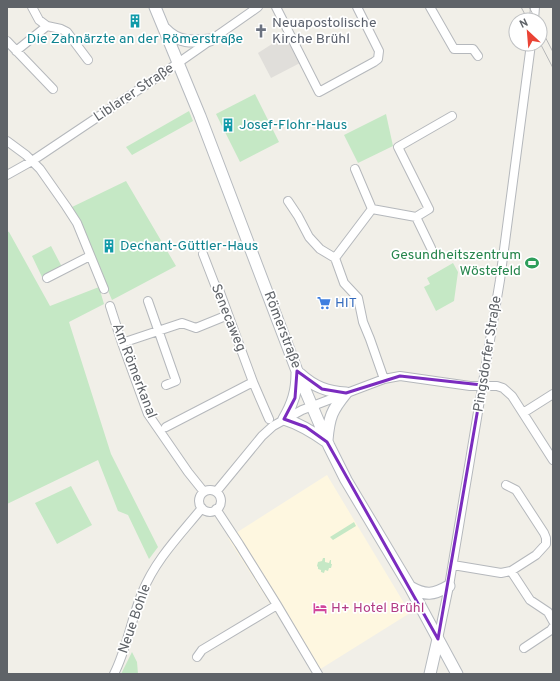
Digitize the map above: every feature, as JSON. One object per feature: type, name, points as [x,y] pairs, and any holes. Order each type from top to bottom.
[{"type":"main road","name":"Römerstraße","points":[[155,7],[203,122],[297,371],[327,442],[343,474],[410,587],[456,674]]},
{"type":"main road","points":[[163,28],[171,36],[182,40],[210,40]]},
{"type":"main road","points":[[297,371],[308,382],[322,389],[331,392],[346,393]]},
{"type":"main road","points":[[297,371],[295,398],[284,419],[306,427],[327,442],[330,417],[336,405],[346,393]]},
{"type":"main road","points":[[410,587],[420,592],[432,594],[440,592],[449,586]]},
{"type":"main road","points":[[430,674],[438,639]]},
{"type":"street","points":[[32,7],[39,20],[47,26],[67,32],[88,60]]},
{"type":"street","name":"Liblarer Straße","points":[[7,175],[32,161],[179,62],[257,7]]},
{"type":"street","points":[[276,7],[319,92],[378,59],[379,51],[357,7]]},
{"type":"street","points":[[430,7],[454,49],[473,49],[478,56]]},
{"type":"street","points":[[16,50],[47,26]]},
{"type":"street","points":[[7,41],[53,89]]},
{"type":"street","name":"Pingsdorfer Straße","points":[[438,639],[453,565],[500,280],[530,52]]},
{"type":"street","points":[[372,209],[416,217],[429,209],[398,147],[452,116]]},
{"type":"street","points":[[7,141],[40,169],[77,223],[104,289]]},
{"type":"street","points":[[356,169],[372,209]]},
{"type":"street","points":[[288,201],[309,236],[320,249],[329,253],[335,258],[344,283],[358,298],[363,322],[384,379]]},
{"type":"street","points":[[335,258],[372,209]]},
{"type":"street","points":[[416,217],[431,248]]},
{"type":"street","name":"Senecaweg","points":[[203,254],[215,285],[218,288],[253,382]]},
{"type":"street","points":[[47,278],[90,256]]},
{"type":"street","points":[[148,301],[176,381],[166,385]]},
{"type":"street","name":"Am Römerkanal","points":[[110,306],[148,414],[188,472],[204,492]]},
{"type":"street","points":[[122,343],[182,322],[196,328],[228,315]]},
{"type":"street","points":[[216,492],[262,436],[284,419],[346,393],[384,379],[400,376],[470,386],[497,386],[508,391],[553,460]]},
{"type":"street","points":[[166,427],[253,382],[269,419]]},
{"type":"street","points":[[523,413],[553,394]]},
{"type":"street","points":[[453,565],[501,573],[511,571],[543,549],[546,544],[544,533],[516,490],[506,485]]},
{"type":"street","points":[[208,490],[216,492],[220,501],[218,507],[209,511],[202,508],[199,500],[204,492],[208,490]]},
{"type":"street","name":"Neue Bohle","points":[[114,674],[127,642],[142,591],[168,548],[202,508]]},
{"type":"street","points":[[216,509],[277,605],[317,672]]},
{"type":"street","points":[[511,571],[530,600],[548,612],[553,621]]},
{"type":"street","points":[[197,657],[202,650],[277,605]]},
{"type":"street","points":[[524,648],[551,630],[553,627]]},
{"type":"highlighted area","points":[[297,371],[322,389],[346,393],[400,376],[482,385],[438,639],[327,442],[306,427],[284,419],[295,398]]},
{"type":"shaded area","points":[[286,35],[300,63],[271,78],[258,53]]},
{"type":"shaded area","points":[[327,475],[410,613],[314,673],[228,538]]},
{"type":"green space","points":[[255,94],[279,142],[240,162],[216,114]]},
{"type":"green space","points":[[189,111],[193,121],[132,155],[126,147]]},
{"type":"green space","points":[[386,114],[393,146],[358,163],[344,135]]},
{"type":"green space","points":[[126,181],[176,266],[112,300],[72,207]]},
{"type":"green space","points":[[7,231],[9,232],[50,306],[99,287],[104,304],[69,322],[111,454],[158,547],[149,559],[128,515],[118,511],[98,460],[7,504]]},
{"type":"green space","points":[[51,246],[62,267],[42,277],[32,256]]},
{"type":"green space","points":[[453,263],[458,272],[454,301],[436,311],[424,287],[430,284],[427,278]]},
{"type":"green space","points":[[71,486],[92,525],[57,544],[35,503]]},
{"type":"green space","points":[[354,522],[356,526],[333,540],[330,537]]},
{"type":"green space","points":[[323,558],[325,558],[325,562],[329,563],[331,560],[332,564],[331,568],[329,568],[328,571],[325,570],[324,573],[318,569],[317,566],[318,562],[322,561]]},
{"type":"green space","points":[[132,652],[137,662],[138,674],[121,674]]},
{"type":"tram line","points":[[521,7],[524,12]]},
{"type":"tram line","points":[[529,7],[532,12]]},
{"type":"tram line","points":[[548,42],[553,52]]},
{"type":"tram line","points":[[545,52],[553,68]]},
{"type":"place","name":"Die Zahnärzte an der Römerstraße","points":[[135,21]]},
{"type":"place","name":"Neuapostolische Kirche Brühl","points":[[261,31]]},
{"type":"place","name":"Josef-Flohr-Haus","points":[[228,125]]},
{"type":"place","name":"Dechant-Güttler-Haus","points":[[109,246]]},
{"type":"place","name":"Gesundheitszentrum Wöstefeld","points":[[532,263]]},
{"type":"place","name":"HIT","points":[[324,303]]},
{"type":"place","name":"H+ Hotel Brühl","points":[[320,608]]}]
